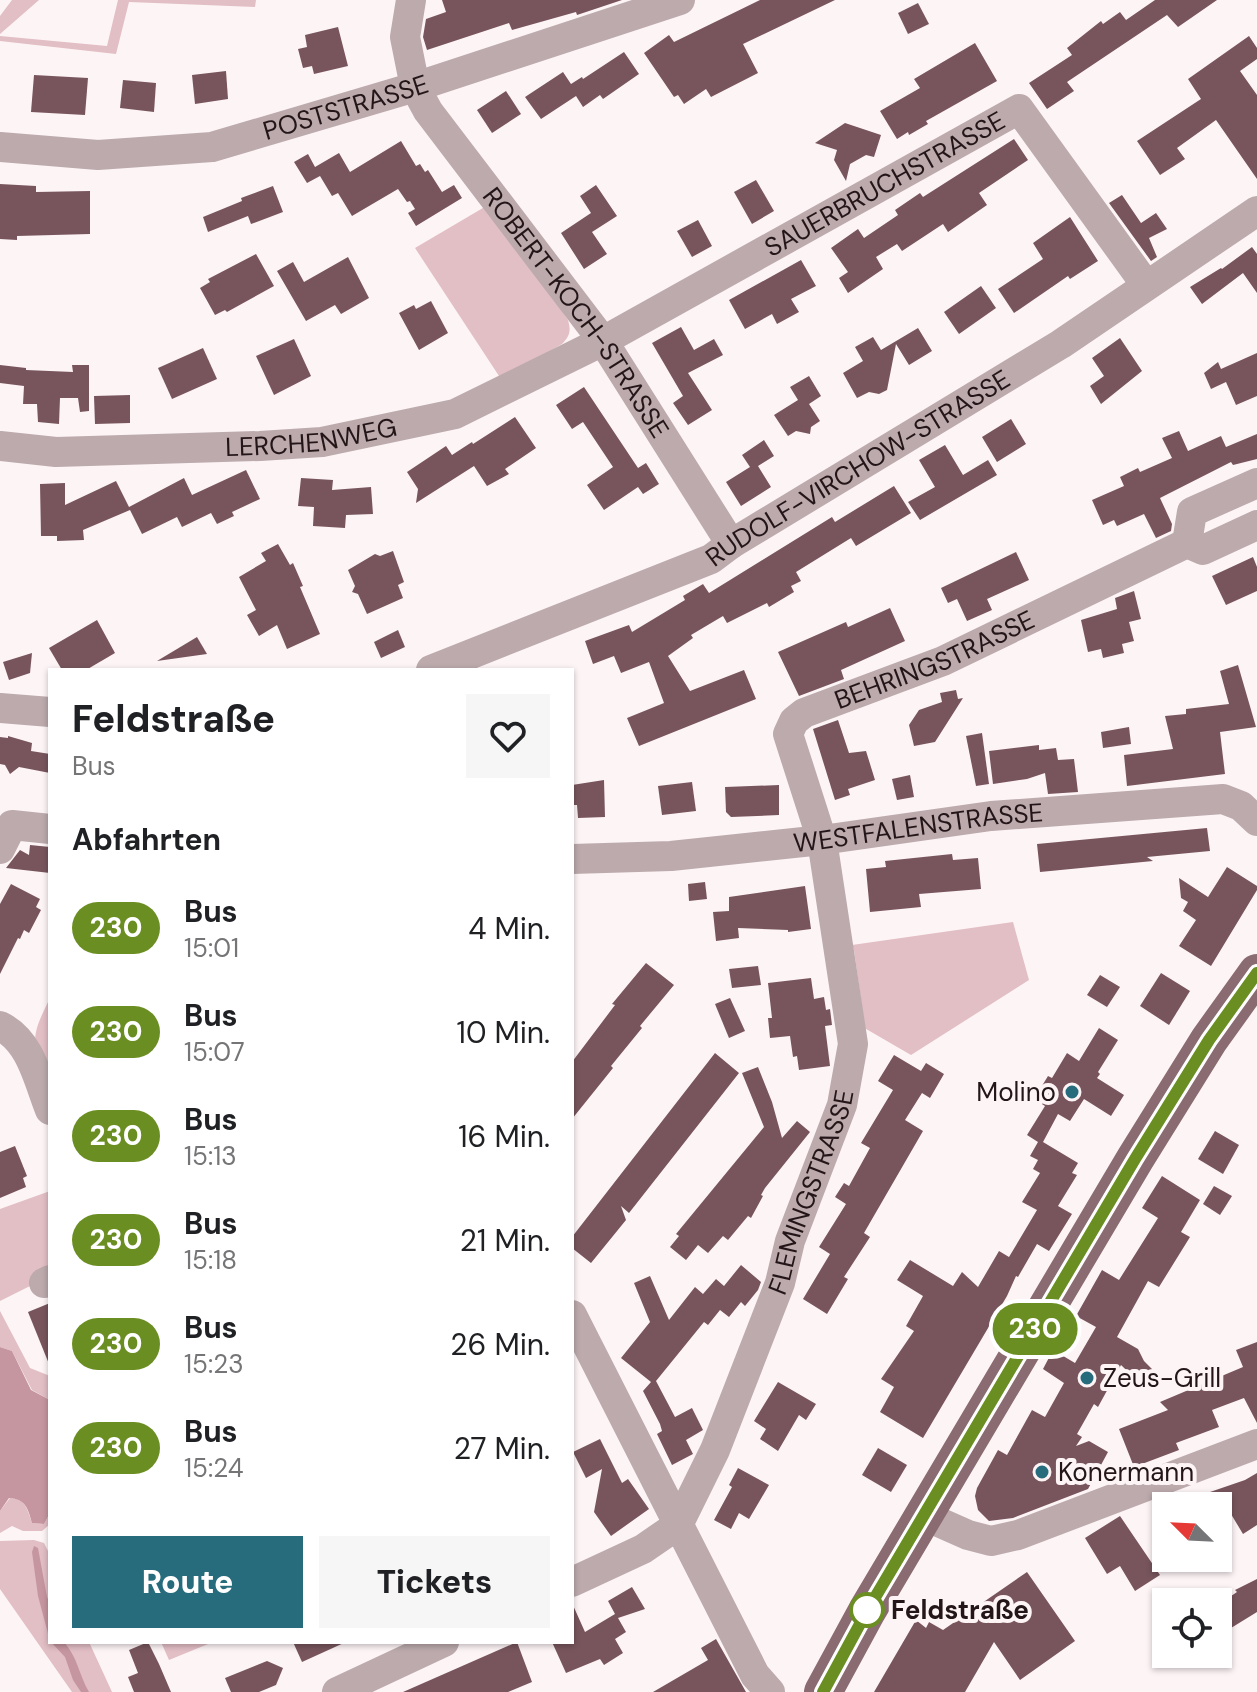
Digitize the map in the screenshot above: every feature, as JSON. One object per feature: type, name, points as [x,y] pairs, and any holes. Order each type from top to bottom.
[{"type":"main road","points":[[823,1692],[853,1635],[1151,1133],[1209,1040],[1257,973]]},
{"type":"street","name":"ROBERT-KOCH-STRASSE","points":[[411,0],[405,37],[415,87],[428,111],[603,341],[731,544]]},
{"type":"street","name":"POSTSTRASSE","points":[[0,147],[98,155],[212,147],[415,87],[680,0]]},
{"type":"street","name":"SAUERBRUCHSTRASSE","points":[[603,341],[1019,109],[1146,285]]},
{"type":"street","name":"RUDOLF-VIRCHOW-STRASSE","points":[[436,668],[711,559],[1061,344],[1257,211]]},
{"type":"street","name":"LERCHENWEG","points":[[0,446],[56,452],[322,442],[455,414],[603,341]]},
{"type":"street","points":[[1187,543],[1192,512],[1257,483]]},
{"type":"street","name":"BEHRINGSTRASSE","points":[[822,840],[788,734],[794,721],[804,713],[943,661],[1187,543],[1203,550],[1257,525]]},
{"type":"street","points":[[0,708],[48,712]]},
{"type":"street","name":"WESTFALENSTRASSE","points":[[574,859],[671,856],[822,840],[991,816],[1223,799],[1241,806],[1257,821]]},
{"type":"street","points":[[0,849],[12,825],[48,829]]},
{"type":"street","name":"FLEMINGSTRASSE","points":[[678,1525],[715,1450],[775,1297],[790,1241],[842,1105],[853,1044],[822,840]]},
{"type":"street","points":[[0,1026],[13,1032],[23,1043],[48,1105]]},
{"type":"street","points":[[574,1319],[755,1675],[770,1692]]},
{"type":"street","points":[[925,1516],[968,1535],[991,1541],[1018,1535],[1257,1444]]},
{"type":"street","points":[[574,1581],[643,1549],[678,1525]]},
{"type":"street","points":[[337,1692],[440,1644]]},
{"type":"shaded area","points":[[12,0],[39,0],[0,34],[0,16]]},
{"type":"shaded area","points":[[118,0],[256,0],[255,7],[129,2],[116,54],[0,41],[0,36],[107,46]]},
{"type":"shaded area","points":[[488,205],[504,222],[568,320],[569,327],[568,336],[562,344],[501,379],[415,248]]},
{"type":"shaded area","points":[[1013,922],[1029,980],[911,1055],[861,1026],[864,1021],[852,945]]},
{"type":"shaded area","points":[[48,1002],[48,1079],[35,1041],[38,1024]]},
{"type":"shaded area","points":[[48,1192],[48,1277],[0,1301],[0,1209]]},
{"type":"shaded area","points":[[0,1311],[30,1368],[48,1375],[48,1399],[32,1390],[12,1351],[0,1347]]},
{"type":"shaded area","points":[[0,1347],[12,1351],[31,1390],[48,1399],[48,1517],[44,1524],[32,1523],[25,1506],[19,1500],[9,1498],[0,1511]]},
{"type":"shaded area","points":[[10,1498],[15,1499],[23,1503],[32,1523],[44,1524],[48,1517],[48,1526],[42,1531],[23,1531],[12,1526],[0,1533],[0,1511]]},
{"type":"shaded area","points":[[34,1540],[44,1543],[48,1551],[48,1644],[90,1644],[112,1692],[72,1692],[0,1589],[0,1541]]},
{"type":"shaded area","points":[[34,1546],[38,1548],[48,1599],[48,1634],[38,1596],[32,1552]]},
{"type":"shaded area","points":[[53,1644],[66,1644],[69,1648],[89,1692],[81,1692],[65,1657]]},
{"type":"shaded area","points":[[162,1644],[208,1644],[169,1660]]},
{"type":"building","points":[[442,0],[622,0],[577,15],[576,12],[512,30],[509,23],[427,50],[423,37],[426,19],[446,12]]},
{"type":"building","points":[[760,0],[835,0],[743,44],[758,73],[711,97],[706,89],[684,104],[678,95],[674,97],[644,53],[669,35],[674,42]]},
{"type":"building","points":[[1155,0],[1217,0],[1178,27],[1167,15],[1067,82],[1074,91],[1047,109],[1029,83],[1072,55],[1067,48],[1101,21],[1103,24],[1120,12],[1126,20]]},
{"type":"building","points":[[918,3],[929,24],[908,34],[898,13]]},
{"type":"building","points":[[338,27],[348,66],[314,74],[312,66],[303,68],[298,49],[307,47],[305,35]]},
{"type":"building","points":[[1249,36],[1257,48],[1257,59],[1240,71],[1257,95],[1257,179],[1216,120],[1177,148],[1185,159],[1160,175],[1137,141],[1201,99],[1188,79]]},
{"type":"building","points":[[975,43],[997,81],[926,121],[928,124],[897,139],[880,111],[920,88],[914,79]]},
{"type":"building","points":[[624,52],[639,74],[603,99],[600,95],[583,107],[576,96],[541,119],[525,97],[563,72],[571,84],[583,79]]},
{"type":"building","points":[[226,71],[228,99],[195,104],[192,75]]},
{"type":"building","points":[[34,75],[88,78],[85,115],[31,112]]},
{"type":"building","points":[[123,80],[156,83],[154,112],[120,108]]},
{"type":"building","points":[[506,91],[521,114],[492,133],[477,110]]},
{"type":"building","points":[[845,123],[881,135],[874,157],[866,155],[850,164],[846,181],[834,160],[837,150],[815,143]]},
{"type":"building","points":[[1014,139],[1028,160],[979,193],[987,205],[948,232],[943,224],[902,251],[897,244],[876,257],[883,269],[848,293],[839,278],[848,272],[831,248],[858,229],[864,238],[898,215],[895,210],[920,193],[923,197]]},
{"type":"building","points":[[401,141],[416,166],[420,164],[425,172],[428,170],[442,192],[454,185],[462,198],[416,226],[408,213],[415,209],[398,189],[352,216],[338,193],[332,196],[320,176],[307,183],[294,162],[308,154],[315,167],[339,153],[350,172]]},
{"type":"building","points":[[756,180],[774,211],[752,224],[734,192]]},
{"type":"building","points":[[0,184],[36,186],[36,192],[90,191],[90,234],[0,239]]},
{"type":"building","points":[[596,185],[617,216],[592,232],[607,254],[584,269],[561,233],[591,213],[580,196]]},
{"type":"building","points":[[273,186],[283,212],[251,224],[248,216],[208,232],[203,217]]},
{"type":"building","points":[[1122,195],[1141,223],[1156,213],[1167,229],[1149,238],[1157,257],[1151,261],[1109,203]]},
{"type":"building","points":[[1070,217],[1098,261],[1070,279],[1068,276],[1014,313],[998,289],[1043,259],[1033,243]]},
{"type":"building","points":[[698,220],[712,246],[692,257],[677,231]]},
{"type":"building","points":[[1252,247],[1257,254],[1257,293],[1243,273],[1202,304],[1190,287]]},
{"type":"building","points":[[256,254],[274,286],[227,312],[225,310],[215,315],[200,288],[210,282],[208,279]]},
{"type":"building","points":[[348,257],[369,298],[341,314],[335,305],[306,321],[277,271],[293,262],[304,282]]},
{"type":"building","points":[[801,260],[816,286],[791,299],[799,312],[777,324],[772,314],[745,329],[729,300]]},
{"type":"building","points":[[981,286],[996,308],[959,334],[944,312]]},
{"type":"building","points":[[431,301],[448,333],[419,350],[399,313]]},
{"type":"building","points":[[681,327],[694,350],[714,339],[723,355],[688,373],[712,410],[688,425],[673,403],[683,396],[652,343]]},
{"type":"building","points":[[918,328],[932,351],[909,365],[896,344],[887,390],[879,394],[869,392],[857,398],[843,373],[863,361],[855,347],[873,337],[881,350]]},
{"type":"building","points":[[1120,338],[1142,371],[1101,404],[1090,386],[1104,376],[1092,358]]},
{"type":"building","points":[[294,339],[311,376],[274,395],[256,356]]},
{"type":"building","points":[[203,348],[217,379],[172,399],[158,368]]},
{"type":"building","points":[[1257,353],[1257,396],[1236,405],[1226,382],[1211,389],[1204,373],[1218,362],[1221,369]]},
{"type":"building","points":[[0,365],[26,370],[73,372],[72,365],[89,365],[89,411],[80,412],[78,398],[60,398],[59,424],[38,422],[37,404],[23,404],[24,386],[0,383]]},
{"type":"building","points":[[809,376],[821,396],[809,404],[820,421],[811,427],[810,434],[796,431],[788,436],[774,415],[798,400],[790,387]]},
{"type":"building","points":[[584,387],[638,468],[646,463],[659,484],[643,494],[638,487],[604,510],[587,485],[613,467],[583,422],[572,429],[556,405]]},
{"type":"building","points":[[130,395],[130,423],[95,424],[94,396]]},
{"type":"building","points":[[515,417],[536,448],[505,469],[509,474],[487,486],[474,466],[416,503],[418,489],[407,472],[446,446],[452,455]]},
{"type":"building","points":[[1011,419],[1026,444],[997,462],[982,437]]},
{"type":"building","points":[[1179,431],[1188,451],[1221,436],[1226,447],[1257,434],[1257,459],[1233,465],[1231,462],[1160,498],[1172,524],[1171,531],[1156,538],[1144,514],[1117,526],[1114,520],[1103,525],[1092,500],[1124,486],[1120,477],[1172,458],[1162,438]]},
{"type":"building","points":[[764,440],[774,456],[758,466],[771,487],[741,506],[726,482],[750,467],[742,455]]},
{"type":"building","points":[[945,445],[963,475],[988,460],[997,475],[920,520],[908,502],[935,487],[919,460]]},
{"type":"building","points":[[246,470],[260,499],[232,512],[234,516],[217,524],[211,513],[182,527],[177,517],[142,534],[130,510],[83,530],[84,540],[57,541],[57,536],[41,536],[40,484],[65,483],[65,505],[116,481],[129,507],[184,478],[192,495]]},
{"type":"building","points":[[301,478],[333,480],[332,490],[371,487],[373,514],[346,515],[345,528],[313,526],[314,507],[298,506]]},
{"type":"building","points":[[894,486],[911,513],[856,546],[851,538],[796,572],[801,581],[791,586],[794,592],[769,607],[767,603],[727,623],[723,616],[691,635],[693,638],[668,656],[690,691],[744,670],[756,699],[639,746],[627,718],[664,703],[649,662],[621,673],[614,656],[593,664],[585,641],[629,625],[632,632],[685,600],[683,596],[703,584],[709,593],[832,517],[835,522]]},
{"type":"building","points":[[278,544],[290,565],[293,563],[320,634],[287,649],[277,625],[259,636],[247,615],[256,610],[239,577],[266,561],[261,553]]},
{"type":"building","points":[[393,551],[404,582],[398,585],[403,598],[367,614],[358,594],[352,592],[355,586],[348,570],[375,554],[380,556]]},
{"type":"building","points":[[1016,552],[1029,580],[987,599],[992,610],[967,621],[957,599],[948,603],[941,588]]},
{"type":"building","points":[[1253,557],[1257,567],[1257,591],[1226,605],[1212,576]]},
{"type":"building","points":[[1134,591],[1141,619],[1129,622],[1134,641],[1122,644],[1124,653],[1103,658],[1101,649],[1088,652],[1081,620],[1117,609],[1115,598]]},
{"type":"building","points":[[890,608],[905,641],[841,670],[844,679],[799,696],[778,652],[846,622],[848,627]]},
{"type":"building","points":[[97,620],[115,653],[89,668],[61,668],[49,648]]},
{"type":"building","points":[[398,630],[405,647],[381,658],[374,642]]},
{"type":"building","points":[[197,637],[207,654],[157,661]]},
{"type":"building","points":[[32,653],[30,673],[9,680],[3,662]]},
{"type":"building","points":[[1238,665],[1256,727],[1220,732],[1225,774],[1127,786],[1124,755],[1173,749],[1165,716],[1186,714],[1186,709],[1229,704],[1220,671]]},
{"type":"building","points":[[956,690],[958,699],[963,698],[935,742],[914,746],[909,725],[919,710],[942,702],[940,693]]},
{"type":"building","points":[[838,720],[849,753],[866,751],[875,780],[848,789],[850,795],[835,800],[813,729]]},
{"type":"building","points":[[1129,727],[1131,744],[1103,748],[1101,732]]},
{"type":"building","points":[[982,733],[989,784],[976,786],[966,736]]},
{"type":"building","points":[[0,737],[32,743],[31,751],[48,754],[48,773],[19,767],[10,774],[5,765],[0,764]]},
{"type":"building","points":[[1039,745],[1039,750],[1056,748],[1058,760],[1074,759],[1078,792],[1048,794],[1045,773],[993,784],[989,751]]},
{"type":"building","points":[[910,775],[914,797],[897,800],[892,779]]},
{"type":"building","points":[[604,780],[605,817],[578,818],[577,805],[574,805],[574,785]]},
{"type":"building","points":[[692,782],[696,811],[662,815],[658,786]]},
{"type":"building","points":[[779,785],[779,815],[731,817],[726,812],[725,787]]},
{"type":"building","points":[[1207,828],[1210,851],[1147,857],[1153,861],[1040,872],[1037,844]]},
{"type":"building","points":[[30,845],[48,847],[48,873],[6,868],[20,850],[29,855]]},
{"type":"building","points":[[952,854],[953,860],[978,858],[981,889],[919,894],[921,907],[870,912],[866,869],[886,867],[885,861]]},
{"type":"building","points":[[1227,867],[1257,886],[1257,890],[1211,966],[1179,946],[1196,920],[1183,911],[1188,902],[1181,898],[1179,878],[1208,897]]},
{"type":"building","points":[[705,882],[707,899],[689,901],[688,884]]},
{"type":"building","points":[[11,884],[40,899],[36,907],[41,910],[29,933],[24,930],[18,938],[0,974],[0,904]]},
{"type":"building","points":[[805,886],[811,929],[788,932],[738,928],[739,938],[716,941],[713,912],[729,911],[729,897]]},
{"type":"building","points":[[646,963],[674,985],[574,1117],[574,1059],[615,1005],[612,1004]]},
{"type":"building","points":[[758,966],[761,985],[732,988],[729,969]]},
{"type":"building","points":[[1161,973],[1190,991],[1169,1025],[1140,1006]]},
{"type":"building","points":[[1100,975],[1120,987],[1107,1007],[1087,995]]},
{"type":"building","points":[[811,978],[814,999],[824,997],[826,1010],[830,1009],[832,1025],[825,1026],[830,1066],[799,1070],[797,1056],[793,1057],[790,1036],[770,1038],[768,1018],[772,1018],[768,983]]},
{"type":"building","points":[[730,998],[745,1031],[729,1038],[715,1004]]},
{"type":"building","points":[[1099,1028],[1118,1040],[1097,1078],[1124,1095],[1111,1116],[1084,1099],[1070,1121],[1058,1114],[1043,1142],[1078,1163],[1072,1173],[1077,1175],[1058,1206],[1072,1214],[1049,1251],[1037,1244],[923,1438],[880,1412],[894,1387],[881,1379],[914,1331],[906,1326],[923,1296],[897,1280],[910,1260],[953,1286],[962,1272],[978,1287],[999,1251],[1009,1257],[1037,1210],[1022,1202],[1040,1173],[1033,1169],[1038,1160],[1030,1156],[1038,1142],[1027,1135],[1045,1106],[1034,1099],[1067,1053],[1079,1061]]},
{"type":"building","points":[[715,1053],[739,1073],[629,1213],[621,1206],[626,1220],[591,1263],[574,1250],[574,1234]]},
{"type":"building","points":[[894,1055],[921,1071],[926,1063],[944,1074],[930,1098],[922,1093],[905,1120],[923,1131],[864,1233],[870,1237],[844,1277],[848,1279],[827,1314],[803,1299],[830,1254],[819,1247],[846,1204],[835,1197],[844,1183],[849,1186],[870,1148],[861,1143],[893,1090],[878,1081]]},
{"type":"building","points":[[758,1067],[782,1138],[797,1121],[810,1132],[765,1188],[751,1218],[748,1216],[728,1240],[723,1236],[708,1253],[698,1245],[686,1260],[670,1247],[679,1236],[676,1234],[764,1127],[742,1073]]},
{"type":"building","points":[[1215,1131],[1239,1145],[1223,1174],[1198,1159]]},
{"type":"building","points":[[15,1146],[27,1176],[23,1178],[26,1187],[0,1198],[0,1152]]},
{"type":"building","points":[[1162,1176],[1200,1200],[1181,1232],[1190,1237],[1159,1287],[1148,1281],[1117,1337],[1138,1349],[1144,1361],[1159,1376],[1146,1389],[1121,1365],[1098,1407],[1094,1404],[1077,1434],[1082,1437],[1076,1446],[1089,1441],[1108,1452],[1088,1489],[1013,1518],[989,1521],[978,1510],[977,1488],[998,1450],[1007,1455],[1032,1410],[1045,1417],[1064,1383],[1043,1369],[1053,1350],[1075,1363],[1096,1327],[1076,1316],[1102,1270],[1119,1280],[1158,1218],[1142,1208]]},
{"type":"building","points":[[1214,1186],[1232,1196],[1220,1215],[1203,1204]]},
{"type":"building","points":[[741,1265],[761,1282],[758,1290],[745,1306],[741,1302],[729,1317],[720,1310],[708,1325],[704,1322],[656,1381],[675,1417],[692,1408],[703,1430],[686,1440],[693,1454],[672,1465],[657,1434],[662,1431],[660,1424],[643,1391],[651,1382],[621,1358],[650,1322],[634,1283],[650,1276],[669,1320],[695,1287],[703,1294],[716,1279],[724,1286]]},
{"type":"building","points":[[48,1304],[48,1362],[28,1312]]},
{"type":"building","points":[[1257,1342],[1257,1423],[1244,1398],[1212,1410],[1219,1427],[1176,1443],[1179,1450],[1134,1467],[1119,1429],[1168,1410],[1160,1402],[1243,1367],[1236,1350]]},
{"type":"building","points":[[778,1382],[816,1404],[806,1420],[799,1415],[778,1451],[760,1439],[766,1429],[754,1421]]},
{"type":"building","points":[[600,1439],[622,1483],[628,1479],[649,1509],[611,1536],[594,1512],[602,1469],[586,1478],[574,1452]]},
{"type":"building","points":[[878,1448],[907,1465],[891,1492],[862,1475]]},
{"type":"building","points":[[738,1468],[769,1485],[749,1519],[739,1513],[731,1529],[714,1520],[732,1487],[729,1485]]},
{"type":"building","points":[[1257,1473],[1257,1525],[1243,1534],[1232,1516],[1232,1492],[1210,1492]]},
{"type":"building","points":[[1120,1516],[1152,1563],[1152,1572],[1160,1575],[1135,1591],[1120,1566],[1107,1574],[1085,1538]]},
{"type":"building","points":[[1027,1572],[1075,1641],[1020,1680],[994,1642],[965,1692],[874,1692],[916,1620],[926,1628],[929,1622],[943,1630]]},
{"type":"building","points":[[1257,1579],[1257,1612],[1232,1627],[1232,1595],[1237,1592],[1235,1590]]},
{"type":"building","points":[[632,1587],[645,1609],[618,1618],[626,1632],[615,1639],[623,1653],[604,1665],[600,1659],[566,1673],[553,1644],[574,1644],[574,1607],[585,1632],[615,1614],[608,1601]]},
{"type":"building","points":[[716,1639],[746,1692],[653,1692],[708,1660],[701,1648]]},
{"type":"building","points":[[149,1644],[171,1692],[134,1692],[128,1677],[138,1673],[129,1650]]},
{"type":"building","points":[[294,1644],[342,1644],[302,1662]]},
{"type":"building","points":[[512,1644],[518,1644],[532,1682],[508,1692],[403,1692]]},
{"type":"building","points":[[267,1661],[283,1668],[276,1685],[259,1692],[231,1692],[225,1678]]},
{"type":"bus line","name":"230","points":[[823,1692],[867,1611],[1135,1159],[1209,1040],[1257,973]]},
{"type":"place","name":"Molino","points":[[1072,1092]]},
{"type":"place","name":"Zeus-Grill","points":[[1087,1378]]},
{"type":"place","name":"Konermann","points":[[1042,1472]]},
{"type":"place","name":"Feldstraße","points":[[867,1610]]}]
